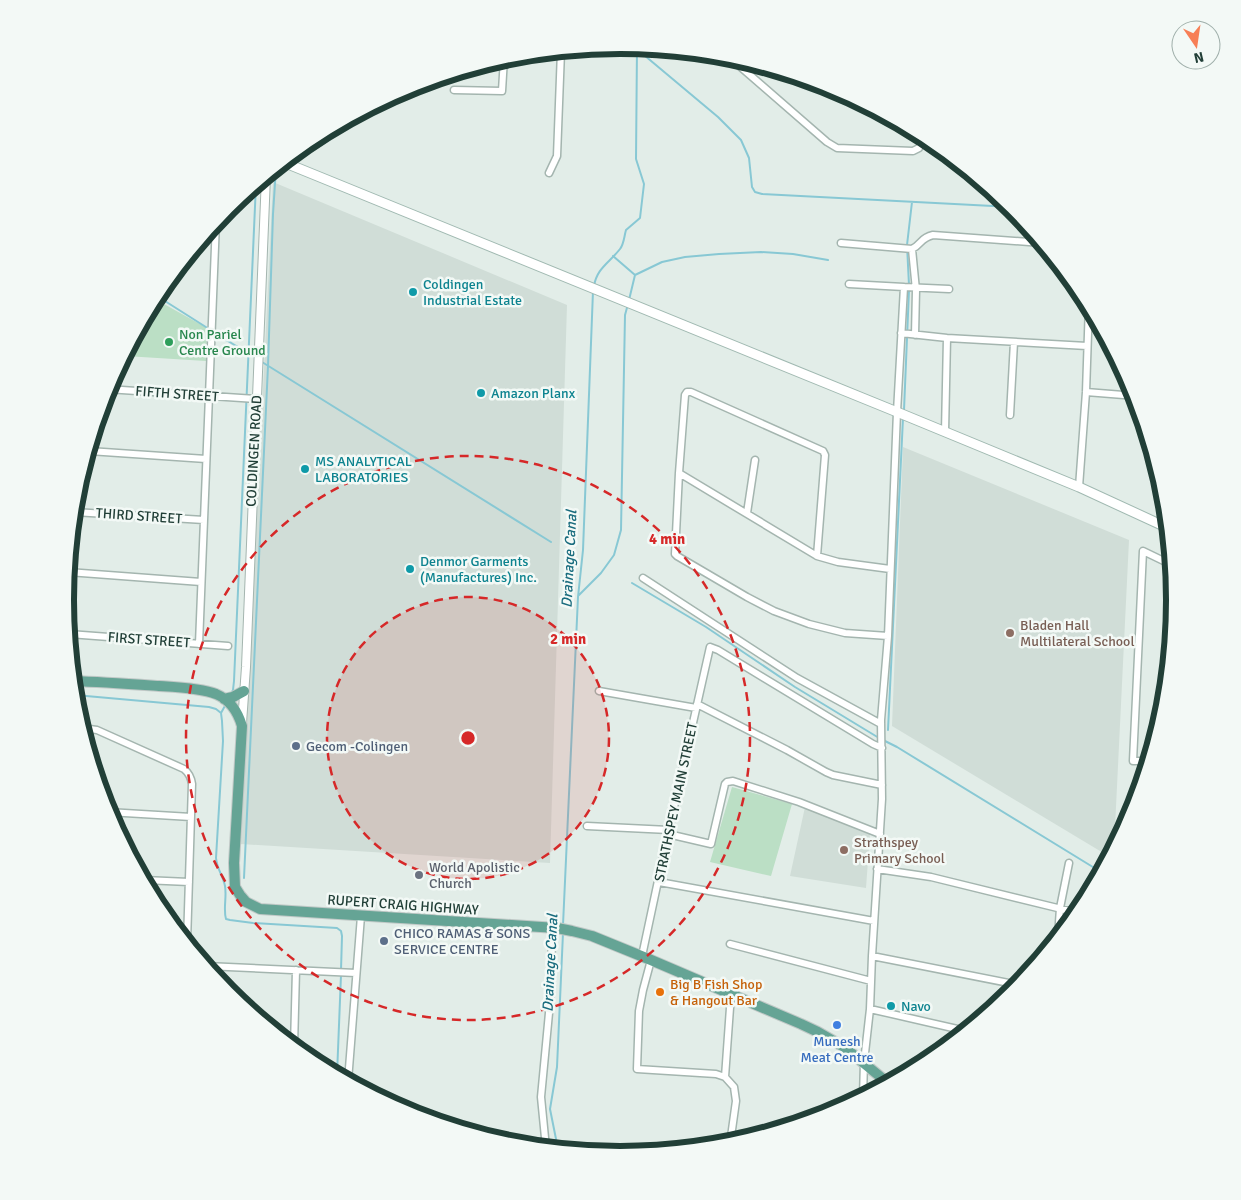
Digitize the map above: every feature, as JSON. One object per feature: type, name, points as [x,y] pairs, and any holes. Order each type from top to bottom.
[{"type":"main road","points":[[291,165],[1079,487],[1161,525]]},
{"type":"main road","points":[[81,681],[178,687],[217,694],[232,707],[239,717],[242,726]]},
{"type":"main road","points":[[224,699],[244,691]]},
{"type":"main road","name":"RUPERT CRAIG HIGHWAY","points":[[242,726],[234,863],[235,886],[246,902],[260,909],[555,928],[592,936],[818,1032],[864,1062],[883,1079]]},
{"type":"street","points":[[549,173],[557,156],[561,57]]},
{"type":"street","points":[[454,90],[502,91],[503,66]]},
{"type":"street","points":[[741,67],[827,142],[837,148],[913,151],[919,148],[921,144]]},
{"type":"street","name":"COLDINGEN ROAD","points":[[242,726],[251,399],[265,185]]},
{"type":"street","points":[[199,644],[216,234]]},
{"type":"street","points":[[841,243],[912,250],[925,237],[933,235],[1033,242]]},
{"type":"street","points":[[912,250],[916,288],[914,335]]},
{"type":"street","points":[[849,284],[949,289]]},
{"type":"street","points":[[862,1090],[870,1009],[880,834],[882,785],[881,724],[888,636],[904,287]]},
{"type":"street","points":[[1079,487],[1086,392],[1088,318]]},
{"type":"street","points":[[902,333],[947,338],[1087,346]]},
{"type":"street","points":[[945,432],[947,338]]},
{"type":"street","points":[[1010,415],[1014,342]]},
{"type":"street","name":"FIFTH STREET","points":[[117,390],[251,399]]},
{"type":"street","points":[[817,556],[825,455],[822,451],[691,392],[687,392],[685,395],[679,473],[677,556],[774,611],[809,624],[845,632],[888,636]]},
{"type":"street","points":[[1086,392],[1127,395]]},
{"type":"street","points":[[95,451],[206,459]]},
{"type":"street","points":[[747,513],[755,460]]},
{"type":"street","points":[[679,473],[817,556],[838,562],[890,569]]},
{"type":"street","name":"THIRD STREET","points":[[82,512],[204,520]]},
{"type":"street","points":[[1142,761],[1133,761],[1143,551],[1166,562]]},
{"type":"street","points":[[75,573],[202,582]]},
{"type":"street","points":[[643,578],[797,678],[881,724]]},
{"type":"street","name":"FIRST STREET","points":[[75,634],[228,646]]},
{"type":"street","name":"STRATHSPEY MAIN STREET","points":[[725,1077],[716,1074],[637,1069],[639,1011],[658,882],[710,647],[882,748]]},
{"type":"street","points":[[599,691],[697,706],[787,750],[826,772],[882,785]]},
{"type":"street","points":[[90,729],[103,732],[188,772],[192,784],[187,933]]},
{"type":"street","points":[[587,826],[668,832],[711,844],[725,784],[734,781],[799,802],[880,834]]},
{"type":"street","points":[[118,813],[191,817]]},
{"type":"street","points":[[1059,926],[1068,863]]},
{"type":"street","points":[[877,869],[931,877],[1070,911]]},
{"type":"street","points":[[152,880],[189,882]]},
{"type":"street","points":[[658,882],[874,921]]},
{"type":"street","points":[[349,1074],[361,916]]},
{"type":"street","points":[[545,1141],[541,1098],[555,928]]},
{"type":"street","points":[[730,944],[871,981]]},
{"type":"street","points":[[872,956],[1010,983]]},
{"type":"street","points":[[216,966],[356,973]]},
{"type":"street","points":[[294,1038],[296,970]]},
{"type":"street","points":[[731,1135],[736,1101],[734,1087],[725,1077],[732,994]]},
{"type":"street","points":[[870,1009],[958,1029]]},
{"type":"shaded area","points":[[273,182],[567,305],[550,863],[241,844]]},
{"type":"shaded area","name":"Bladen Hall Multilateral School","points":[[903,447],[1129,540],[1115,831],[1104,853],[892,726]]},
{"type":"shaded area","name":"Strathspey Primary School","points":[[805,807],[870,833],[866,888],[790,876]]},
{"type":"green space","name":"Non Pariel Centre Ground","points":[[162,303],[207,328],[206,361],[132,356]]},
{"type":"green space","points":[[732,787],[792,804],[771,876],[710,862]]},
{"type":"waterway","name":"Drainage Canal","points":[[594,286],[601,270],[621,247],[626,230],[640,218],[644,184],[636,159],[637,54]]},
{"type":"waterway","points":[[644,55],[718,117],[741,140],[749,158],[752,187],[755,192],[762,194],[999,206]]},
{"type":"waterway","points":[[244,878],[275,177]]},
{"type":"waterway","points":[[231,694],[234,681],[256,193]]},
{"type":"waterway","points":[[909,285],[907,245],[912,202]]},
{"type":"waterway","points":[[613,256],[635,275],[662,262],[685,257],[719,254],[761,252],[793,254],[828,260]]},
{"type":"waterway","points":[[629,300],[635,275]]},
{"type":"waterway","points":[[904,410],[909,290]]},
{"type":"waterway","name":"Drainage Canal","points":[[563,925],[578,597],[583,550],[593,291]]},
{"type":"waterway","points":[[164,300],[209,329]]},
{"type":"waterway","points":[[579,595],[601,573],[614,555],[621,530],[625,315],[628,304]]},
{"type":"waterway","points":[[213,332],[256,358]]},
{"type":"waterway","points":[[262,362],[551,542]]},
{"type":"waterway","points":[[888,730],[903,418]]},
{"type":"waterway","points":[[632,583],[706,627],[795,687],[879,738]]},
{"type":"waterway","points":[[83,696],[209,707],[221,713],[223,741],[216,858],[225,886],[226,919],[253,923],[337,928],[341,931],[342,936],[341,970]]},
{"type":"waterway","points":[[221,713],[226,704]]},
{"type":"waterway","points":[[883,740],[1096,869]]},
{"type":"waterway","name":"Drainage Canal","points":[[557,1143],[550,1109],[557,1067],[563,933]]},
{"type":"waterway","points":[[337,1067],[341,975]]},
{"type":"place","name":"Coldingen Industrial Estate","points":[[413,292]]},
{"type":"place","name":"Non Pariel Centre Ground","points":[[169,342]]},
{"type":"place","name":"Amazon Planx","points":[[481,393]]},
{"type":"place","name":"MS ANALYTICAL LABORATORIES","points":[[305,469]]},
{"type":"place","name":"Denmor Garments (Manufactures) Inc.","points":[[410,569]]},
{"type":"place","name":"Bladen Hall Multilateral School","points":[[1010,633]]},
{"type":"place","name":"Gecom -Colingen","points":[[296,746]]},
{"type":"place","name":"Strathspey Primary School","points":[[844,850]]},
{"type":"place","name":"World Apolistic Church","points":[[419,875]]},
{"type":"place","name":"CHICO RAMAS & SONS SERVICE CENTRE","points":[[384,941]]},
{"type":"place","name":"Big B Fish Shop & Hangout Bar","points":[[660,992]]},
{"type":"place","name":"Navo","points":[[891,1006]]},
{"type":"place","name":"Munesh Meat Centre","points":[[837,1025]]}]
